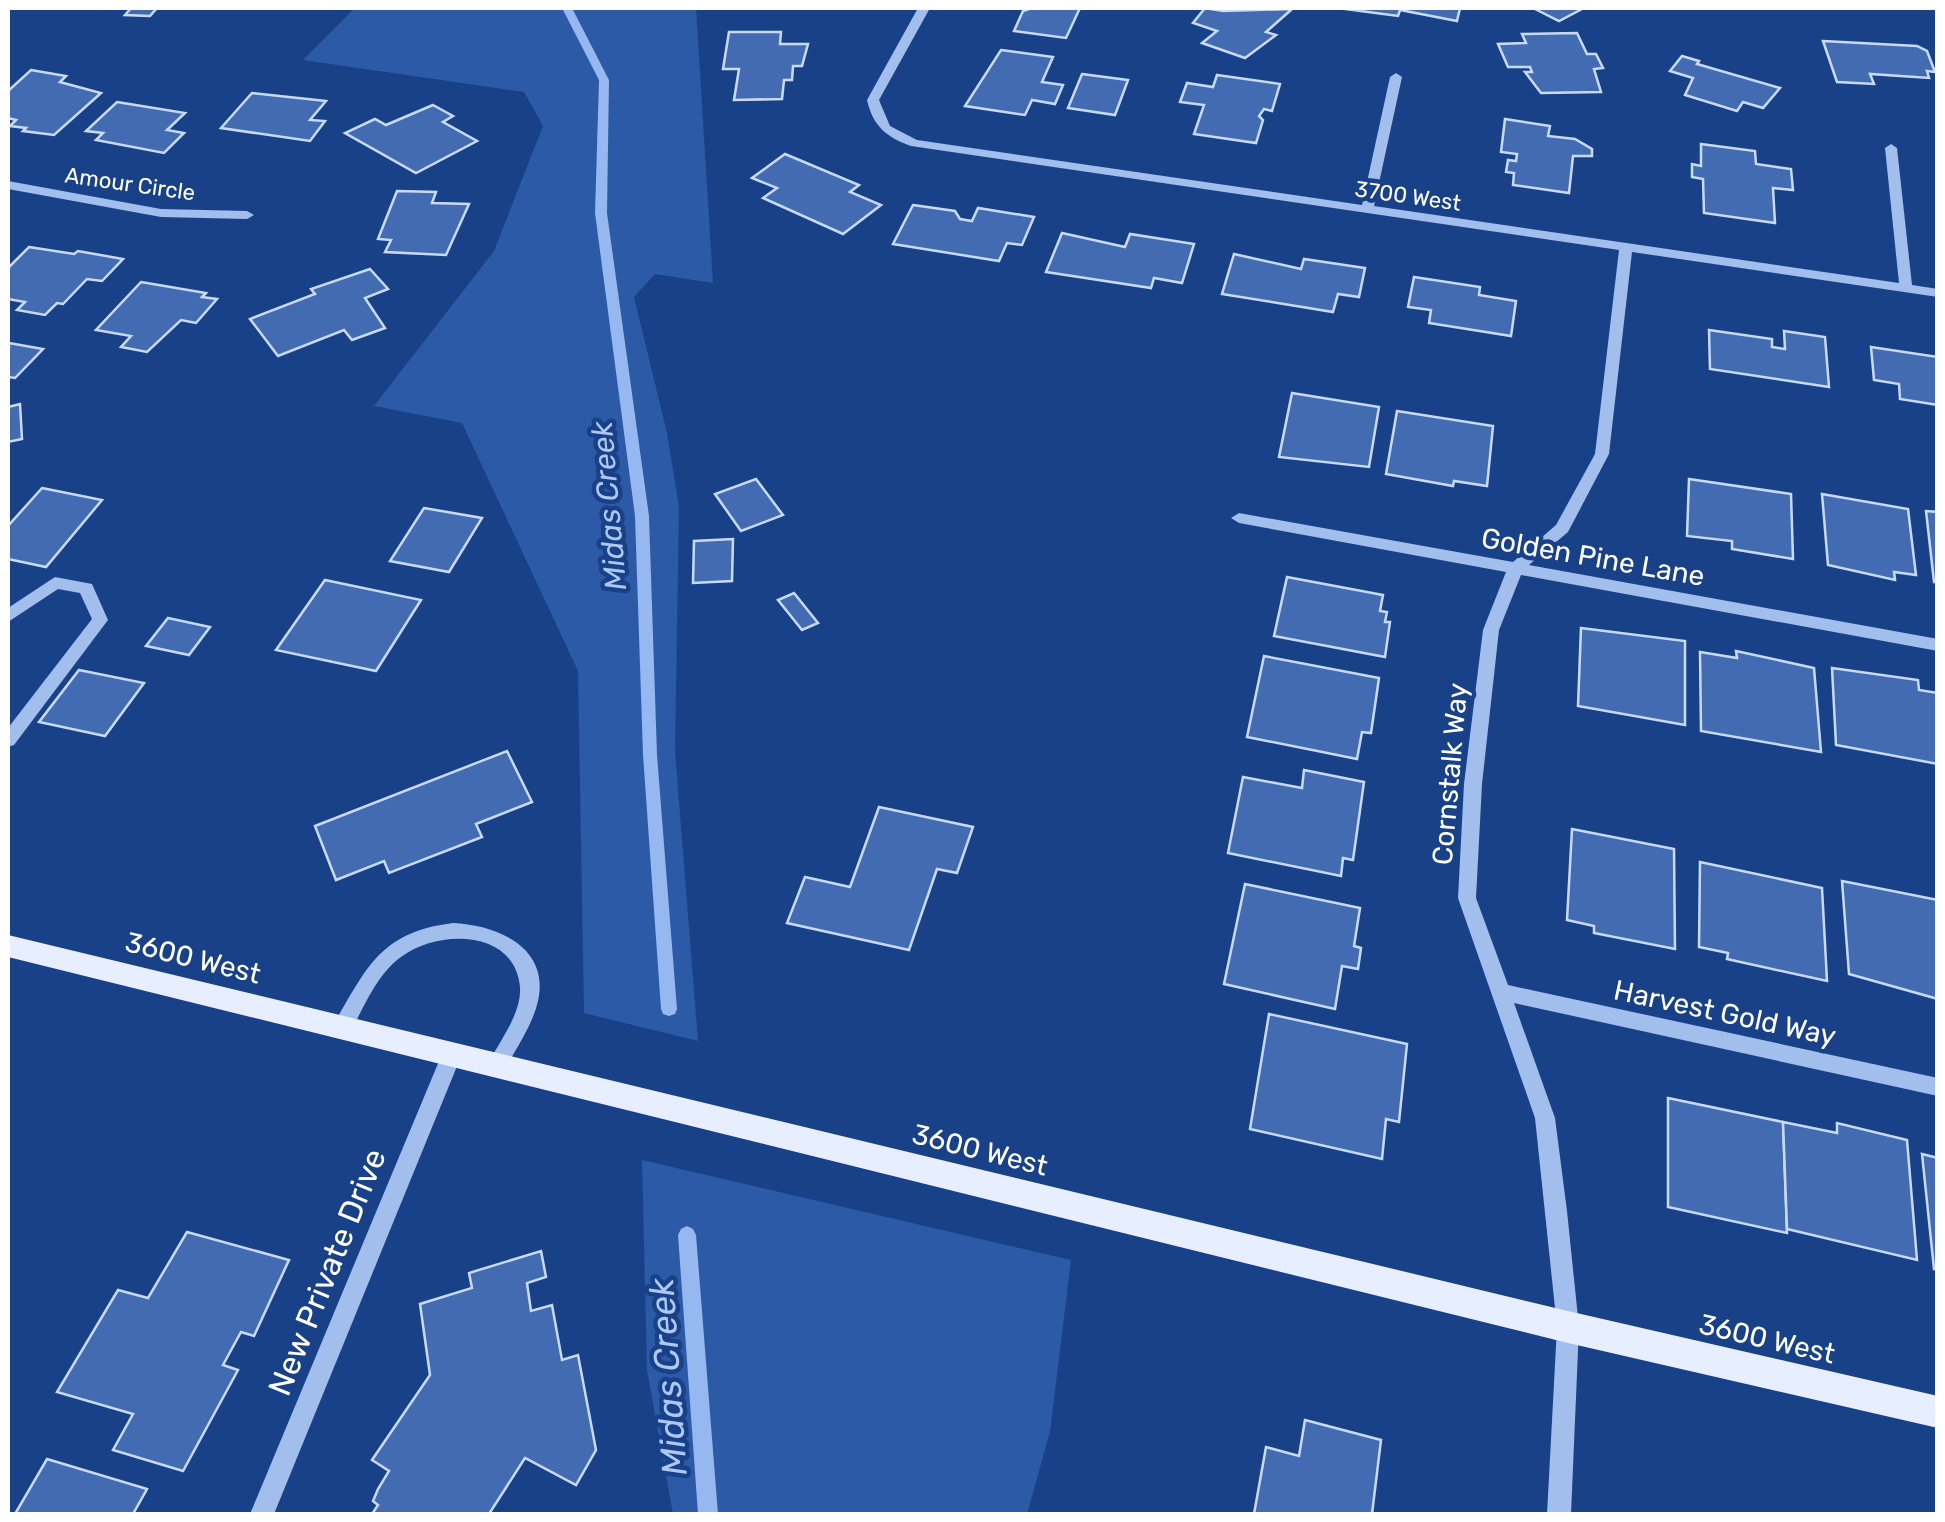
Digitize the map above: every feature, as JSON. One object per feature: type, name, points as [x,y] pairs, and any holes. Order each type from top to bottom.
[{"type":"main road","name":"3600 West","points":[[8,946],[1568,1327],[1938,1412]]},
{"type":"street","name":"3700 West","points":[[924,8],[873,100],[878,123],[890,135],[914,144],[1938,293]]},
{"type":"street","points":[[1368,210],[1396,77]]},
{"type":"street","points":[[1891,148],[1906,288]]},
{"type":"street","name":"Amour Circle","points":[[8,186],[161,213],[247,214]]},
{"type":"street","name":"Cornstalk Way","points":[[1560,1514],[1568,1327],[1545,1118],[1468,898],[1473,784],[1491,630],[1516,568],[1562,528],[1602,454],[1626,249]]},
{"type":"street","name":"Golden Pine Lane","points":[[1240,518],[1938,644]]},
{"type":"street","points":[[8,616],[55,583],[86,588],[100,620],[8,740]]},
{"type":"street","points":[[342,1028],[381,962],[394,950],[426,933],[465,928],[500,942],[527,971],[530,998],[497,1066]]},
{"type":"street","name":"Harvest Gold Way","points":[[1501,992],[1938,1087]]},
{"type":"street","name":"New Private Drive","points":[[262,1514],[452,1054]]},
{"type":"shaded area","points":[[355,8],[696,8],[713,283],[655,274],[634,297],[667,433],[679,507],[675,751],[698,1041],[584,1013],[578,671],[462,423],[374,406],[494,251],[543,126],[524,92],[303,60]]},
{"type":"shaded area","points":[[642,1160],[1071,1260],[1050,1432],[1027,1514],[673,1514],[647,1370]]},
{"type":"building","points":[[131,8],[157,8],[150,16],[125,15]]},
{"type":"building","points":[[1080,8],[1066,38],[1014,31],[1023,11]]},
{"type":"building","points":[[1205,8],[1292,9],[1266,32],[1276,35],[1245,58],[1202,43],[1217,31],[1193,23]]},
{"type":"building","points":[[1460,8],[1457,21],[1400,10],[1398,16],[1345,9]]},
{"type":"building","points":[[1533,8],[1584,8],[1559,21]]},
{"type":"building","points":[[729,32],[781,32],[780,44],[808,44],[802,66],[793,66],[792,80],[784,80],[782,99],[734,100],[739,69],[723,69]]},
{"type":"building","points":[[1577,33],[1587,54],[1596,54],[1603,68],[1594,69],[1601,92],[1541,93],[1525,72],[1532,72],[1530,67],[1508,67],[1498,44],[1526,43],[1522,34]]},
{"type":"building","points":[[1823,41],[1917,46],[1927,51],[1935,72],[1927,71],[1929,78],[1870,74],[1874,84],[1837,82]]},
{"type":"building","points":[[1001,50],[1053,57],[1042,82],[1063,85],[1055,104],[1032,100],[1025,115],[965,106]]},
{"type":"building","points":[[1682,56],[1780,88],[1763,108],[1743,102],[1737,111],[1685,95],[1693,78],[1670,71]]},
{"type":"building","points":[[31,70],[66,76],[60,82],[101,93],[54,135],[23,131],[26,128],[10,126],[16,120],[8,118],[8,91]]},
{"type":"building","points":[[1082,74],[1128,80],[1115,115],[1068,108]]},
{"type":"building","points":[[1217,75],[1280,84],[1272,111],[1264,109],[1259,116],[1263,120],[1256,143],[1194,134],[1204,105],[1180,102],[1187,83],[1213,87]]},
{"type":"building","points":[[252,93],[326,101],[310,120],[325,121],[310,141],[221,128]]},
{"type":"building","points":[[117,102],[185,113],[167,130],[184,133],[164,153],[96,140],[103,133],[86,131]]},
{"type":"building","points":[[433,105],[453,116],[443,122],[477,141],[416,173],[345,133],[375,119],[386,125]]},
{"type":"building","points":[[1505,119],[1550,126],[1548,136],[1575,139],[1592,149],[1592,156],[1573,156],[1569,193],[1513,185],[1514,173],[1506,172],[1508,160],[1516,161],[1517,154],[1501,152]]},
{"type":"building","points":[[1701,144],[1755,151],[1756,164],[1791,169],[1793,190],[1773,188],[1775,223],[1704,213],[1703,179],[1692,177],[1692,164],[1701,166]]},
{"type":"building","points":[[785,154],[859,185],[850,192],[881,205],[843,234],[763,198],[777,188],[752,178]]},
{"type":"building","points":[[397,191],[436,192],[432,203],[469,204],[446,255],[385,252],[391,240],[378,239]]},
{"type":"building","points":[[913,205],[955,211],[960,219],[972,221],[978,208],[1034,217],[1022,245],[1007,243],[999,261],[893,244]]},
{"type":"building","points":[[1062,233],[1125,247],[1130,234],[1194,244],[1182,283],[1154,278],[1151,288],[1046,272]]},
{"type":"building","points":[[29,247],[123,259],[102,281],[87,279],[63,304],[57,303],[45,315],[17,310],[25,302],[8,299],[8,268]]},
{"type":"building","points":[[1234,254],[1301,269],[1304,259],[1365,268],[1359,297],[1338,294],[1333,312],[1222,294]]},
{"type":"building","points":[[370,269],[388,289],[365,298],[385,328],[352,340],[344,330],[278,356],[250,319],[315,294],[311,289]]},
{"type":"building","points":[[1414,277],[1480,287],[1479,295],[1516,301],[1511,336],[1429,323],[1431,310],[1408,307]]},
{"type":"building","points":[[141,282],[206,293],[202,297],[217,299],[196,323],[181,320],[147,352],[121,347],[131,336],[96,330]]},
{"type":"building","points":[[1709,330],[1772,339],[1772,347],[1785,349],[1784,331],[1825,337],[1829,387],[1710,369]]},
{"type":"building","points":[[9,343],[43,349],[15,378],[8,377]]},
{"type":"building","points":[[1871,347],[1938,357],[1938,405],[1900,399],[1899,384],[1874,380]]},
{"type":"building","points":[[1292,393],[1379,407],[1369,467],[1279,457]]},
{"type":"building","points":[[20,404],[22,439],[8,442],[8,407]]},
{"type":"building","points":[[1397,411],[1493,426],[1487,486],[1454,481],[1453,486],[1386,474]]},
{"type":"building","points":[[756,479],[783,515],[741,531],[715,494]]},
{"type":"building","points":[[1689,479],[1791,494],[1793,559],[1732,549],[1732,541],[1687,536]]},
{"type":"building","points":[[42,488],[102,500],[46,567],[8,559],[8,526]]},
{"type":"building","points":[[1822,494],[1908,509],[1916,575],[1894,572],[1895,580],[1828,565]]},
{"type":"building","points":[[424,508],[482,518],[449,572],[390,561]]},
{"type":"building","points":[[1926,511],[1938,512],[1938,582],[1934,582]]},
{"type":"building","points":[[733,539],[732,581],[693,583],[694,541]]},
{"type":"building","points":[[1287,577],[1383,595],[1380,611],[1387,612],[1385,622],[1390,622],[1385,657],[1274,636]]},
{"type":"building","points":[[325,580],[421,600],[376,671],[276,650]]},
{"type":"building","points":[[794,593],[818,623],[802,630],[778,600]]},
{"type":"building","points":[[168,618],[210,627],[189,655],[146,646]]},
{"type":"building","points":[[1581,628],[1685,641],[1685,725],[1578,706]]},
{"type":"building","points":[[1736,651],[1814,668],[1821,752],[1701,731],[1700,652],[1737,658]]},
{"type":"building","points":[[1264,656],[1379,678],[1371,733],[1362,732],[1357,759],[1247,737]]},
{"type":"building","points":[[1832,668],[1918,680],[1919,690],[1938,693],[1938,764],[1836,745]]},
{"type":"building","points":[[79,670],[144,683],[105,736],[39,722]]},
{"type":"building","points":[[507,751],[532,802],[476,824],[482,837],[389,873],[384,861],[336,880],[315,826]]},
{"type":"building","points":[[1304,770],[1364,782],[1353,860],[1343,858],[1341,876],[1228,853],[1243,777],[1302,788]]},
{"type":"building","points":[[879,807],[973,827],[957,873],[937,869],[909,950],[787,923],[805,877],[850,887]]},
{"type":"building","points":[[1572,829],[1674,849],[1675,949],[1594,933],[1594,926],[1567,920]]},
{"type":"building","points":[[1700,862],[1822,888],[1827,981],[1727,959],[1728,953],[1699,947]]},
{"type":"building","points":[[1842,881],[1938,900],[1938,999],[1849,974]]},
{"type":"building","points":[[1245,884],[1360,908],[1354,946],[1361,948],[1358,969],[1342,966],[1335,1009],[1224,984]]},
{"type":"building","points":[[1269,1014],[1407,1044],[1399,1122],[1386,1119],[1382,1159],[1250,1129]]},
{"type":"building","points":[[1668,1098],[1783,1122],[1787,1233],[1668,1207]]},
{"type":"building","points":[[1783,1122],[1837,1133],[1837,1123],[1907,1140],[1917,1260],[1787,1229]]},
{"type":"building","points":[[1922,1154],[1938,1158],[1938,1269],[1934,1269]]},
{"type":"building","points":[[187,1232],[289,1260],[254,1336],[241,1332],[223,1365],[238,1370],[183,1471],[113,1450],[133,1414],[57,1392],[118,1290],[148,1298]]},
{"type":"building","points":[[541,1251],[546,1277],[527,1283],[531,1311],[552,1305],[562,1360],[578,1355],[596,1450],[576,1485],[525,1458],[489,1514],[372,1514],[378,1505],[373,1501],[389,1471],[372,1460],[430,1375],[420,1304],[472,1288],[469,1273]]},
{"type":"building","points":[[1305,1420],[1381,1440],[1372,1514],[1254,1514],[1266,1447],[1299,1456]]},
{"type":"building","points":[[47,1459],[147,1489],[133,1514],[15,1514]]},
{"type":"waterway","name":"Midas Creek","points":[[567,8],[604,80],[601,213],[642,516],[650,755],[669,1009]]},
{"type":"waterway","name":"Midas Creek","points":[[687,1235],[708,1514]]}]
